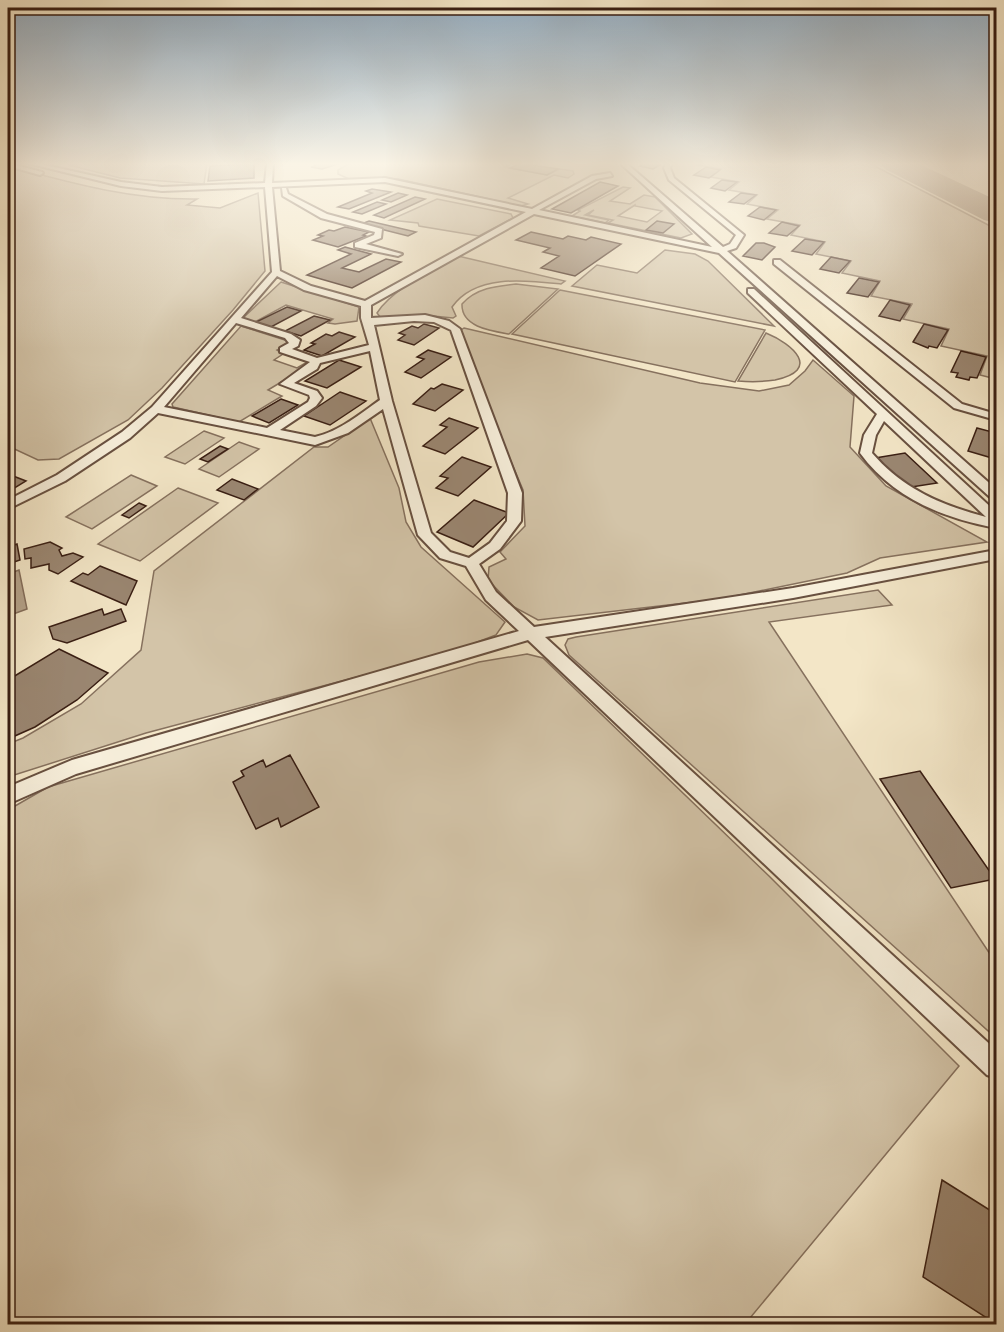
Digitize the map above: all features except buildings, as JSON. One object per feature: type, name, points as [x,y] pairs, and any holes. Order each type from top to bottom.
[{"type":"lane","points":[[8,505],[61,478],[126,435],[156,409],[276,272],[272,225]]},
{"type":"lane","points":[[357,225],[378,231],[378,236],[358,245],[398,254]]},
{"type":"lane","points":[[276,272],[286,280],[302,286],[366,304],[507,225]]},
{"type":"lane","points":[[586,225],[725,254]]},
{"type":"lane","points":[[693,225],[990,481],[996,495]]},
{"type":"lane","points":[[725,254],[740,235],[728,225]]},
{"type":"lane","points":[[692,248],[721,264],[996,519]]},
{"type":"lane","points":[[777,262],[958,406],[996,417]]},
{"type":"lane","points":[[366,304],[366,318],[386,401],[424,535],[445,555],[471,563],[491,596],[996,1066]]},
{"type":"lane","points":[[369,323],[430,319],[449,324],[455,329],[515,493],[514,521],[495,546],[471,563]]},
{"type":"lane","points":[[236,320],[295,339],[294,344],[284,350],[316,361],[374,347]]},
{"type":"lane","points":[[269,432],[312,404],[316,398],[313,393],[285,384],[313,367],[316,361]]},
{"type":"lane","points":[[156,409],[315,441],[329,438],[386,401]]},
{"type":"lane","points":[[883,413],[870,435],[866,453],[881,474],[910,496],[953,512],[996,524]]},
{"type":"lane","points":[[8,796],[72,768],[532,633],[793,593],[996,554]]},
{"type":"shaded area","points":[[8,225],[261,225],[265,271],[162,388],[128,420],[59,459],[38,460],[8,446]]},
{"type":"shaded area","points":[[419,225],[499,225],[479,236]]},
{"type":"shaded area","points":[[619,225],[683,225],[692,234],[681,238]]},
{"type":"shaded area","points":[[800,225],[989,225],[996,229],[996,379],[980,375],[987,356],[941,346],[949,329],[903,319],[912,304],[871,296],[880,281],[842,273],[851,261],[816,254],[825,242],[791,235]]},
{"type":"shaded area","points":[[665,250],[695,254],[708,261],[774,326],[572,286],[597,265],[637,273]]},
{"type":"shaded area","points":[[458,256],[565,281],[561,284],[517,281],[487,284],[462,296],[452,307],[456,316],[453,318],[433,316],[381,318],[377,313],[403,288]]},
{"type":"shaded area","points":[[281,282],[359,307],[357,321],[328,323],[333,319],[286,305],[255,322],[243,318]]},
{"type":"shaded area","points":[[516,284],[558,289],[509,334],[478,326],[466,318],[462,304],[474,294],[494,287]]},
{"type":"shaded area","points":[[560,290],[765,330],[735,382],[512,334]]},
{"type":"shaded area","points":[[241,326],[288,341],[289,344],[277,350],[283,354],[274,360],[297,368],[307,362],[311,364],[268,390],[282,396],[239,422],[173,407],[172,404]]},
{"type":"shaded area","points":[[464,328],[700,383],[759,391],[789,385],[805,371],[813,360],[854,396],[850,447],[886,486],[987,542],[880,558],[847,573],[720,599],[538,620],[514,607],[488,580],[489,567],[506,559],[500,552],[525,526],[523,490],[485,400],[461,330]]},
{"type":"shaded area","points":[[766,333],[793,350],[800,364],[797,370],[789,376],[775,380],[738,381]]},
{"type":"shaded area","points":[[370,418],[399,488],[406,522],[421,547],[505,622],[496,635],[451,652],[146,733],[8,777],[8,744],[23,738],[81,704],[141,650],[154,571],[314,447],[328,447]]},
{"type":"shaded area","points":[[204,431],[224,438],[185,464],[165,457]]},
{"type":"shaded area","points":[[239,442],[259,449],[219,477],[199,469]]},
{"type":"shaded area","points":[[131,475],[157,486],[92,529],[66,517]]},
{"type":"shaded area","points":[[178,488],[218,503],[140,561],[98,544]]},
{"type":"shaded area","points":[[19,570],[27,609],[8,616],[8,574]]},
{"type":"shaded area","points":[[878,590],[892,605],[769,622],[996,963],[996,1038],[569,655],[565,645],[568,639],[576,637]]},
{"type":"shaded area","points":[[527,654],[543,658],[769,876],[959,1066],[745,1324],[8,1324],[8,810],[48,787],[479,662]]}]
